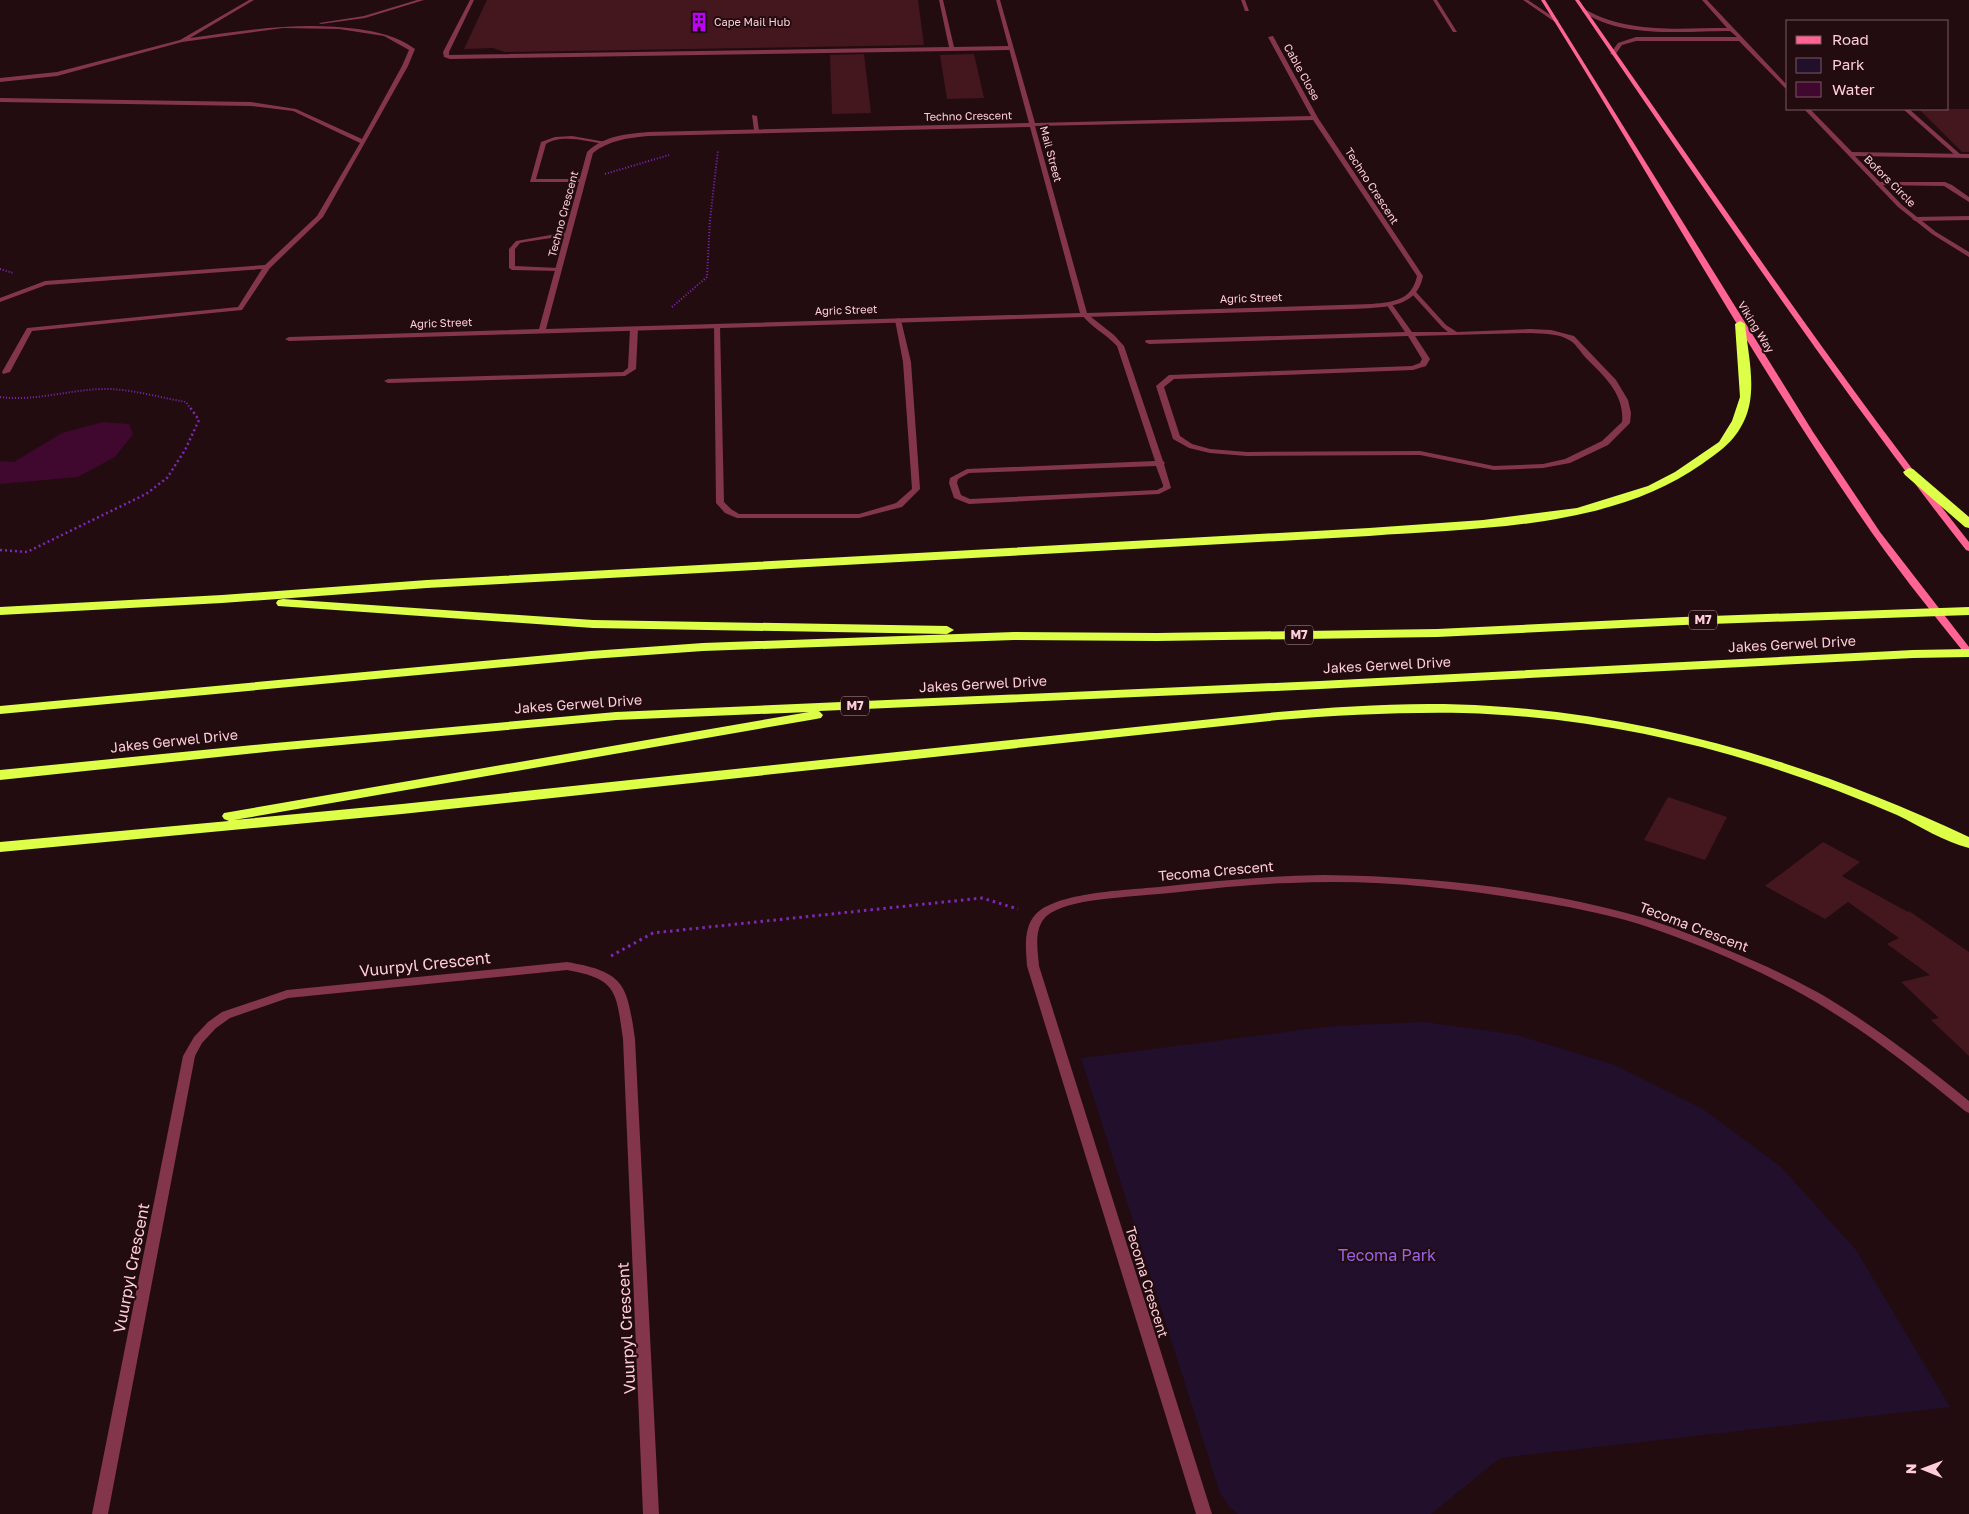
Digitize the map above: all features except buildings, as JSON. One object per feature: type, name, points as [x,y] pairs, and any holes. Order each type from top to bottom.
[{"type":"highway","points":[[0,611],[222,599],[427,584],[977,556],[1369,532],[1501,522],[1579,511],[1652,489],[1679,475],[1723,444],[1738,421],[1746,397],[1740,324]]},
{"type":"highway","points":[[1909,472],[1969,524]]},
{"type":"highway","points":[[222,599],[592,624],[926,628],[1014,636]]},
{"type":"highway","name":"Jakes Gerwel Drive","points":[[0,710],[591,655],[806,643],[1014,636],[1157,637],[1437,633],[1683,621],[1969,611]]},
{"type":"highway","name":"Jakes Gerwel Drive","points":[[0,776],[294,745],[616,716],[1320,685],[1913,654],[1969,653]]},
{"type":"highway","points":[[102,837],[878,705]]},
{"type":"highway","points":[[0,847],[402,809],[1278,716],[1367,710],[1453,708],[1538,714],[1602,722],[1745,755],[1864,795],[1969,842]]},
{"type":"main road","name":"Viking Way","points":[[1543,0],[1740,324],[1850,495],[1936,612],[1969,653]]},
{"type":"main road","points":[[1577,0],[1613,54],[1909,472],[1969,548]]},
{"type":"street","points":[[182,41],[252,0]]},
{"type":"street","points":[[0,80],[57,74],[182,41],[365,18],[422,0]]},
{"type":"street","points":[[472,0],[446,52],[446,56],[1009,48]]},
{"type":"street","points":[[941,0],[952,49]]},
{"type":"street","name":"Mail Street","points":[[998,0],[1009,48],[1033,124],[1084,314]]},
{"type":"street","points":[[1242,0],[1247,10]]},
{"type":"street","points":[[1435,0],[1455,31]]},
{"type":"street","points":[[1525,0],[1556,21]]},
{"type":"street","points":[[1704,0],[1786,87]]},
{"type":"street","points":[[1584,11],[1606,23],[1631,28],[1731,29]]},
{"type":"street","points":[[6,372],[29,329],[240,310],[267,266],[320,217],[405,66],[412,49],[384,35],[339,28],[283,27]]},
{"type":"street","name":"Cable Close","points":[[1271,37],[1315,118]]},
{"type":"street","points":[[1613,54],[1615,48],[1620,44],[1636,39],[1740,39]]},
{"type":"street","points":[[0,100],[251,104],[294,110],[363,142]]},
{"type":"street","name":"Bofors Circle","points":[[1808,110],[1848,154],[1914,219],[1969,255]]},
{"type":"street","points":[[1907,110],[1958,156]]},
{"type":"street","points":[[754,116],[757,130]]},
{"type":"street","name":"Techno Crescent","points":[[542,332],[590,152],[603,142],[628,136],[648,134],[1315,118],[1420,276],[1419,287],[1414,293]]},
{"type":"street","points":[[582,181],[532,181],[543,143],[548,140],[569,139],[603,142]]},
{"type":"street","points":[[1848,154],[1969,156]]},
{"type":"street","points":[[1878,184],[1945,184],[1969,200]]},
{"type":"street","points":[[1914,219],[1969,218]]},
{"type":"street","points":[[558,270],[512,268],[512,249],[518,242],[524,240],[568,234]]},
{"type":"street","points":[[1960,250],[1969,250]]},
{"type":"street","points":[[0,300],[45,283],[267,266]]},
{"type":"street","points":[[1414,293],[1438,320],[1456,334]]},
{"type":"street","name":"Agric Street","points":[[289,340],[1352,307],[1389,304],[1403,300],[1414,293]]},
{"type":"street","points":[[1150,342],[1408,334],[1456,334],[1530,331],[1559,333],[1571,338],[1612,380],[1624,400],[1627,413],[1626,423],[1605,443],[1567,461],[1543,466],[1513,468],[1494,468],[1420,453],[1247,454],[1210,451],[1189,446],[1176,437],[1160,386],[1172,377],[1413,368],[1423,364],[1426,359],[1408,334],[1389,304]]},
{"type":"street","points":[[1084,314],[1093,324],[1112,334],[1120,346],[1161,463],[1167,488],[1159,492],[969,502],[957,496],[953,483],[954,478],[967,471],[1161,463]]},
{"type":"street","points":[[716,326],[720,503],[728,511],[738,516],[859,516],[899,505],[916,489],[907,362],[898,320]]},
{"type":"street","points":[[388,381],[625,374],[632,369],[634,329]]},
{"type":"street","name":"Tecoma Crescent","points":[[1204,1514],[1033,966],[1031,945],[1033,926],[1040,915],[1054,907],[1086,898],[1292,879],[1348,878],[1484,889],[1555,902],[1640,921],[1715,949],[1790,982],[1857,1023],[1919,1067],[1969,1108]]},
{"type":"street","name":"Vuurpyl Crescent","points":[[100,1514],[189,1056],[198,1040],[212,1025],[226,1016],[287,994],[567,966],[587,969],[606,975],[619,987],[629,1039],[651,1514]]},
{"type":"path","points":[[656,328],[673,305],[706,277],[718,149]]},
{"type":"path","points":[[582,181],[674,153]]},
{"type":"path","points":[[0,397],[16,399],[55,393],[111,389],[186,402],[198,420],[185,450],[168,478],[146,494],[27,552],[0,550]]},
{"type":"path","points":[[587,969],[653,933],[982,898],[1040,915]]},
{"type":"green space","name":"Tecoma Park","points":[[1425,1022],[1517,1035],[1612,1064],[1703,1109],[1781,1167],[1856,1250],[1950,1407],[1500,1458],[1431,1514],[1238,1514],[1229,1506],[1220,1493],[1081,1058],[1333,1026]]},
{"type":"water","points":[[103,422],[129,424],[133,434],[115,457],[78,477],[0,484],[0,461],[14,462],[62,433]]},
{"type":"place","name":"Cape Mail Hub","points":[[699,22]]}]
